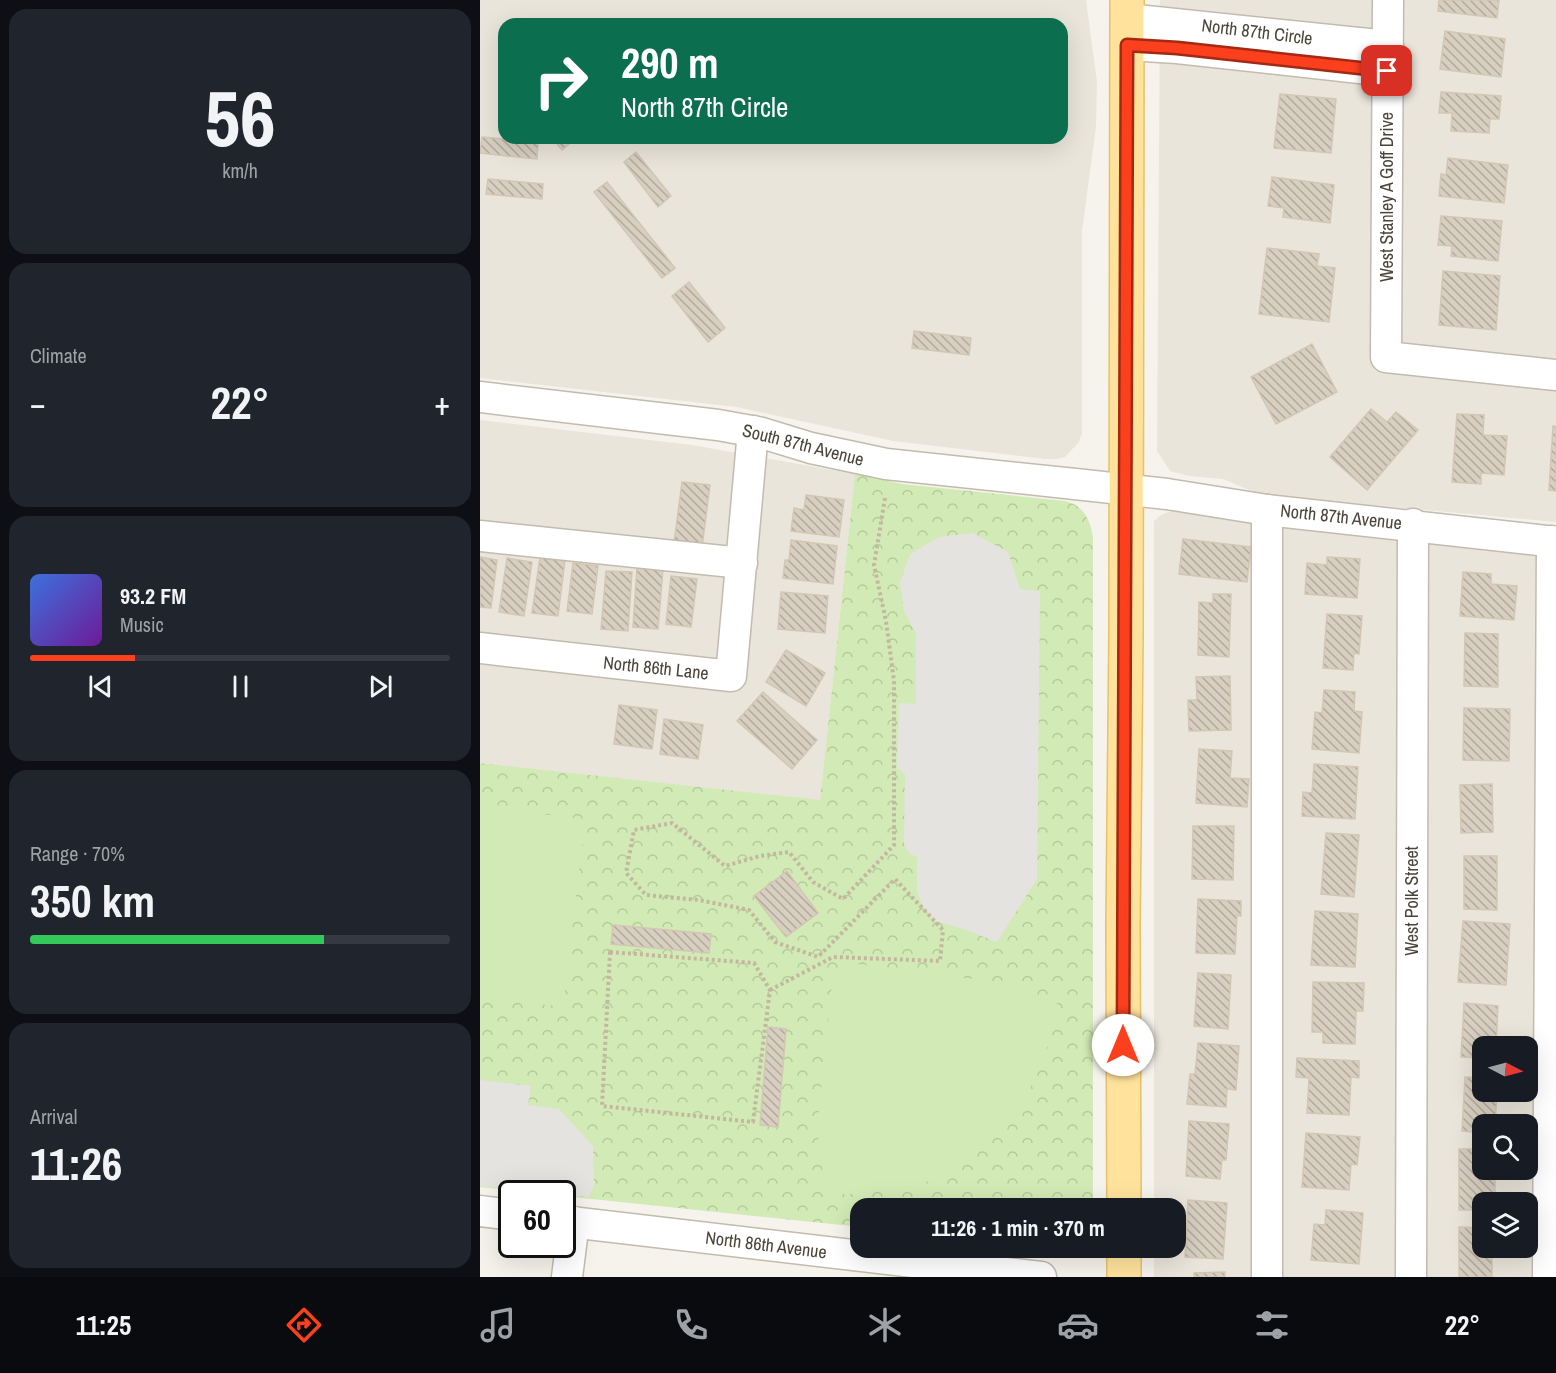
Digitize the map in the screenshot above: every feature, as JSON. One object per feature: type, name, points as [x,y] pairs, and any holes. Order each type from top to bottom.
[{"type":"main road","points":[[1124,1198],[1127,21]]},
{"type":"main road","points":[[1124,1258],[1124,1277]]},
{"type":"street","name":"West Stanley A Goff Drive","points":[[1388,0],[1386,357],[1556,375]]},
{"type":"street","name":"North 87th Circle","points":[[1127,21],[1177,48],[1387,59]]},
{"type":"street","name":"South 87th Avenue","points":[[480,397],[718,425],[753,431],[811,448],[886,464],[1126,490]]},
{"type":"street","name":"North 86th Lane","points":[[480,648],[731,676],[753,431]]},
{"type":"street","name":"North 87th Avenue","points":[[1126,490],[1267,510],[1554,541]]},
{"type":"street","points":[[1267,510],[1267,1277]]},
{"type":"street","name":"West Polk Street","points":[[1411,1277],[1413,524]]},
{"type":"street","points":[[480,536],[742,563]]},
{"type":"street","points":[[1548,1277],[1554,541]]},
{"type":"street","points":[[480,1211],[498,1213]]},
{"type":"street","name":"North 86th Avenue","points":[[576,1222],[1026,1276]]},
{"type":"street","points":[[567,1258],[567,1277]]},
{"type":"path","points":[[770,990],[833,957],[940,961],[943,930],[894,879],[818,957],[775,942],[749,910],[699,900],[646,895],[626,873],[634,830],[672,823],[725,866],[760,856],[789,852],[813,882],[843,898],[894,845],[894,681],[886,621],[874,565],[885,498]]},
{"type":"path","points":[[610,952],[754,963],[770,990],[753,1122],[602,1106],[610,952]]},
{"type":"shaded area","points":[[480,0],[1086,0],[1097,82],[1096,127],[1082,231],[1082,433],[1079,442],[1065,457],[1045,459],[893,441],[737,407],[480,378]]},
{"type":"shaded area","points":[[1160,0],[1556,0],[1556,522],[1261,495],[1223,479],[1189,476],[1170,471],[1157,451]]},
{"type":"shaded area","points":[[480,420],[692,445],[855,474],[820,801],[480,763]]},
{"type":"shaded area","points":[[1174,510],[1556,554],[1556,1277],[1154,1277],[1154,1258],[1186,1258],[1186,1198],[1154,1198],[1154,521],[1161,515]]},
{"type":"shaded area","points":[[973,533],[1008,552],[1020,589],[1040,591],[1037,879],[997,942],[935,921],[924,909],[917,891],[917,857],[909,853],[904,844],[905,774],[897,768],[899,703],[916,704],[916,634],[904,611],[900,582],[910,554],[939,537]]},
{"type":"shaded area","points":[[480,1080],[531,1086],[528,1105],[559,1109],[593,1146],[594,1187],[588,1197],[576,1196],[576,1180],[498,1180],[498,1188],[480,1186]]},
{"type":"green space","points":[[855,474],[902,484],[1065,501],[1077,506],[1085,514],[1093,537],[1093,1198],[850,1198],[850,1226],[576,1197],[576,1180],[498,1180],[498,1189],[480,1187],[480,763],[820,800]]},
{"type":"green space","points":[[480,807],[585,819],[563,1007],[480,997]]},
{"type":"green space","points":[[849,963],[1004,983],[1058,1004],[1051,1036],[1035,1079],[1006,1126],[968,1162],[917,1186],[863,1194],[826,1194],[817,1129],[833,974]]},
{"type":"building","points":[[1439,0],[1499,0],[1497,18],[1438,11]]},
{"type":"building","points":[[1445,31],[1505,39],[1501,77],[1440,69]]},
{"type":"building","points":[[1441,92],[1501,96],[1499,119],[1490,119],[1489,133],[1451,131],[1452,113],[1439,113]]},
{"type":"building","points":[[1280,94],[1336,99],[1331,153],[1274,148]]},
{"type":"building","points":[[482,137],[498,138],[498,144],[538,144],[537,159],[480,153]]},
{"type":"building","points":[[557,144],[569,144],[562,150]]},
{"type":"building","points":[[636,152],[671,196],[658,207],[624,162]]},
{"type":"building","points":[[1448,158],[1508,165],[1504,203],[1439,196],[1441,174],[1446,175]]},
{"type":"building","points":[[1272,177],[1334,185],[1330,223],[1283,217],[1284,208],[1268,206]]},
{"type":"building","points":[[488,179],[543,184],[542,199],[486,194]]},
{"type":"building","points":[[607,182],[675,268],[662,278],[594,192]]},
{"type":"building","points":[[1441,216],[1502,221],[1498,261],[1451,256],[1452,246],[1438,245]]},
{"type":"building","points":[[1267,248],[1319,254],[1317,266],[1335,268],[1329,322],[1259,314]]},
{"type":"building","points":[[1443,271],[1500,276],[1496,330],[1439,325]]},
{"type":"building","points":[[689,282],[725,328],[708,342],[672,296]]},
{"type":"building","points":[[914,331],[971,338],[969,355],[912,348]]},
{"type":"building","points":[[1312,344],[1337,392],[1276,424],[1251,377]]},
{"type":"building","points":[[1371,409],[1387,422],[1396,412],[1418,430],[1367,490],[1330,457]]},
{"type":"building","points":[[1457,414],[1484,415],[1483,435],[1507,436],[1504,475],[1481,473],[1481,484],[1452,482]]},
{"type":"building","points":[[1553,426],[1556,427],[1556,491],[1549,490]]},
{"type":"building","points":[[682,482],[710,485],[702,547],[674,543]]},
{"type":"building","points":[[806,495],[844,500],[839,537],[791,531],[794,508],[804,510]]},
{"type":"building","points":[[1183,539],[1251,547],[1247,582],[1179,574]]},
{"type":"building","points":[[791,540],[837,546],[833,584],[783,578],[785,560],[789,560]]},
{"type":"building","points":[[480,557],[497,560],[491,608],[480,607]]},
{"type":"building","points":[[540,557],[565,560],[558,616],[532,613]]},
{"type":"building","points":[[1327,557],[1360,559],[1357,598],[1305,594],[1307,563],[1327,565]]},
{"type":"building","points":[[507,558],[532,562],[524,616],[499,612]]},
{"type":"building","points":[[573,563],[598,566],[592,614],[567,611]]},
{"type":"building","points":[[637,567],[663,569],[658,629],[633,627]]},
{"type":"building","points":[[606,571],[632,572],[628,631],[601,629]]},
{"type":"building","points":[[1463,572],[1491,574],[1491,584],[1517,586],[1514,620],[1460,616]]},
{"type":"building","points":[[671,576],[697,579],[691,627],[666,624]]},
{"type":"building","points":[[781,592],[828,596],[825,633],[778,629]]},
{"type":"building","points":[[1213,594],[1231,594],[1229,657],[1198,655],[1199,602],[1213,603]]},
{"type":"building","points":[[1327,614],[1362,616],[1359,654],[1354,653],[1353,670],[1323,668]]},
{"type":"building","points":[[1465,633],[1498,634],[1498,687],[1464,686]]},
{"type":"building","points":[[786,650],[825,673],[806,706],[766,682]]},
{"type":"building","points":[[1230,676],[1231,730],[1189,731],[1188,700],[1197,700],[1196,677]]},
{"type":"building","points":[[1324,690],[1355,692],[1354,711],[1362,712],[1359,753],[1312,749],[1315,712],[1322,713]]},
{"type":"building","points":[[763,692],[817,740],[792,769],[737,721]]},
{"type":"building","points":[[619,705],[657,710],[652,749],[614,744]]},
{"type":"building","points":[[1464,708],[1510,709],[1509,761],[1463,760]]},
{"type":"building","points":[[664,719],[703,725],[698,759],[660,754]]},
{"type":"building","points":[[1199,749],[1232,751],[1230,778],[1249,779],[1247,807],[1196,803]]},
{"type":"building","points":[[1314,764],[1358,767],[1355,819],[1302,816],[1303,792],[1312,793]]},
{"type":"building","points":[[1492,784],[1493,832],[1461,833],[1460,785]]},
{"type":"building","points":[[1193,826],[1234,826],[1233,880],[1192,879]]},
{"type":"building","points":[[1326,833],[1359,835],[1354,897],[1321,894]]},
{"type":"building","points":[[1464,856],[1497,856],[1497,910],[1464,909]]},
{"type":"building","points":[[787,871],[818,913],[786,937],[754,896]]},
{"type":"building","points":[[1198,899],[1241,901],[1241,916],[1237,915],[1235,954],[1196,953]]},
{"type":"building","points":[[1315,911],[1358,914],[1355,967],[1311,965]]},
{"type":"building","points":[[1463,921],[1510,924],[1506,985],[1458,982]]},
{"type":"building","points":[[613,925],[711,934],[709,953],[611,944]]},
{"type":"building","points":[[1198,973],[1231,975],[1228,1029],[1194,1026]]},
{"type":"building","points":[[1313,982],[1364,983],[1363,1011],[1356,1011],[1355,1044],[1323,1043],[1323,1032],[1312,1032]]},
{"type":"building","points":[[1464,1003],[1498,1006],[1497,1036],[1472,1036],[1472,1058],[1461,1057]]},
{"type":"building","points":[[768,1027],[786,1029],[778,1127],[760,1125]]},
{"type":"building","points":[[1198,1043],[1239,1046],[1236,1090],[1227,1089],[1226,1107],[1187,1104],[1190,1074],[1195,1074]]},
{"type":"building","points":[[1297,1058],[1359,1061],[1359,1078],[1351,1077],[1349,1115],[1307,1113],[1309,1078],[1296,1077]]},
{"type":"building","points":[[1465,1077],[1472,1077],[1472,1102],[1496,1102],[1496,1114],[1472,1114],[1472,1132],[1462,1131]]},
{"type":"building","points":[[1189,1121],[1229,1124],[1226,1160],[1222,1160],[1220,1179],[1186,1176]]},
{"type":"building","points":[[1306,1133],[1360,1137],[1357,1165],[1351,1164],[1349,1190],[1302,1187]]},
{"type":"building","points":[[1459,1149],[1472,1149],[1472,1180],[1495,1180],[1495,1192],[1472,1192],[1472,1210],[1459,1210]]},
{"type":"building","points":[[1188,1200],[1227,1203],[1223,1259],[1186,1257]]},
{"type":"building","points":[[1326,1210],[1363,1213],[1359,1264],[1311,1260],[1314,1224],[1325,1225]]},
{"type":"building","points":[[1459,1227],[1472,1228],[1472,1258],[1492,1258],[1492,1277],[1459,1277]]},
{"type":"building","points":[[1225,1272],[1225,1277],[1194,1277],[1194,1273]]},
{"type":"route","points":[[1123,1045],[1127,45],[1177,48],[1387,71]]}]
